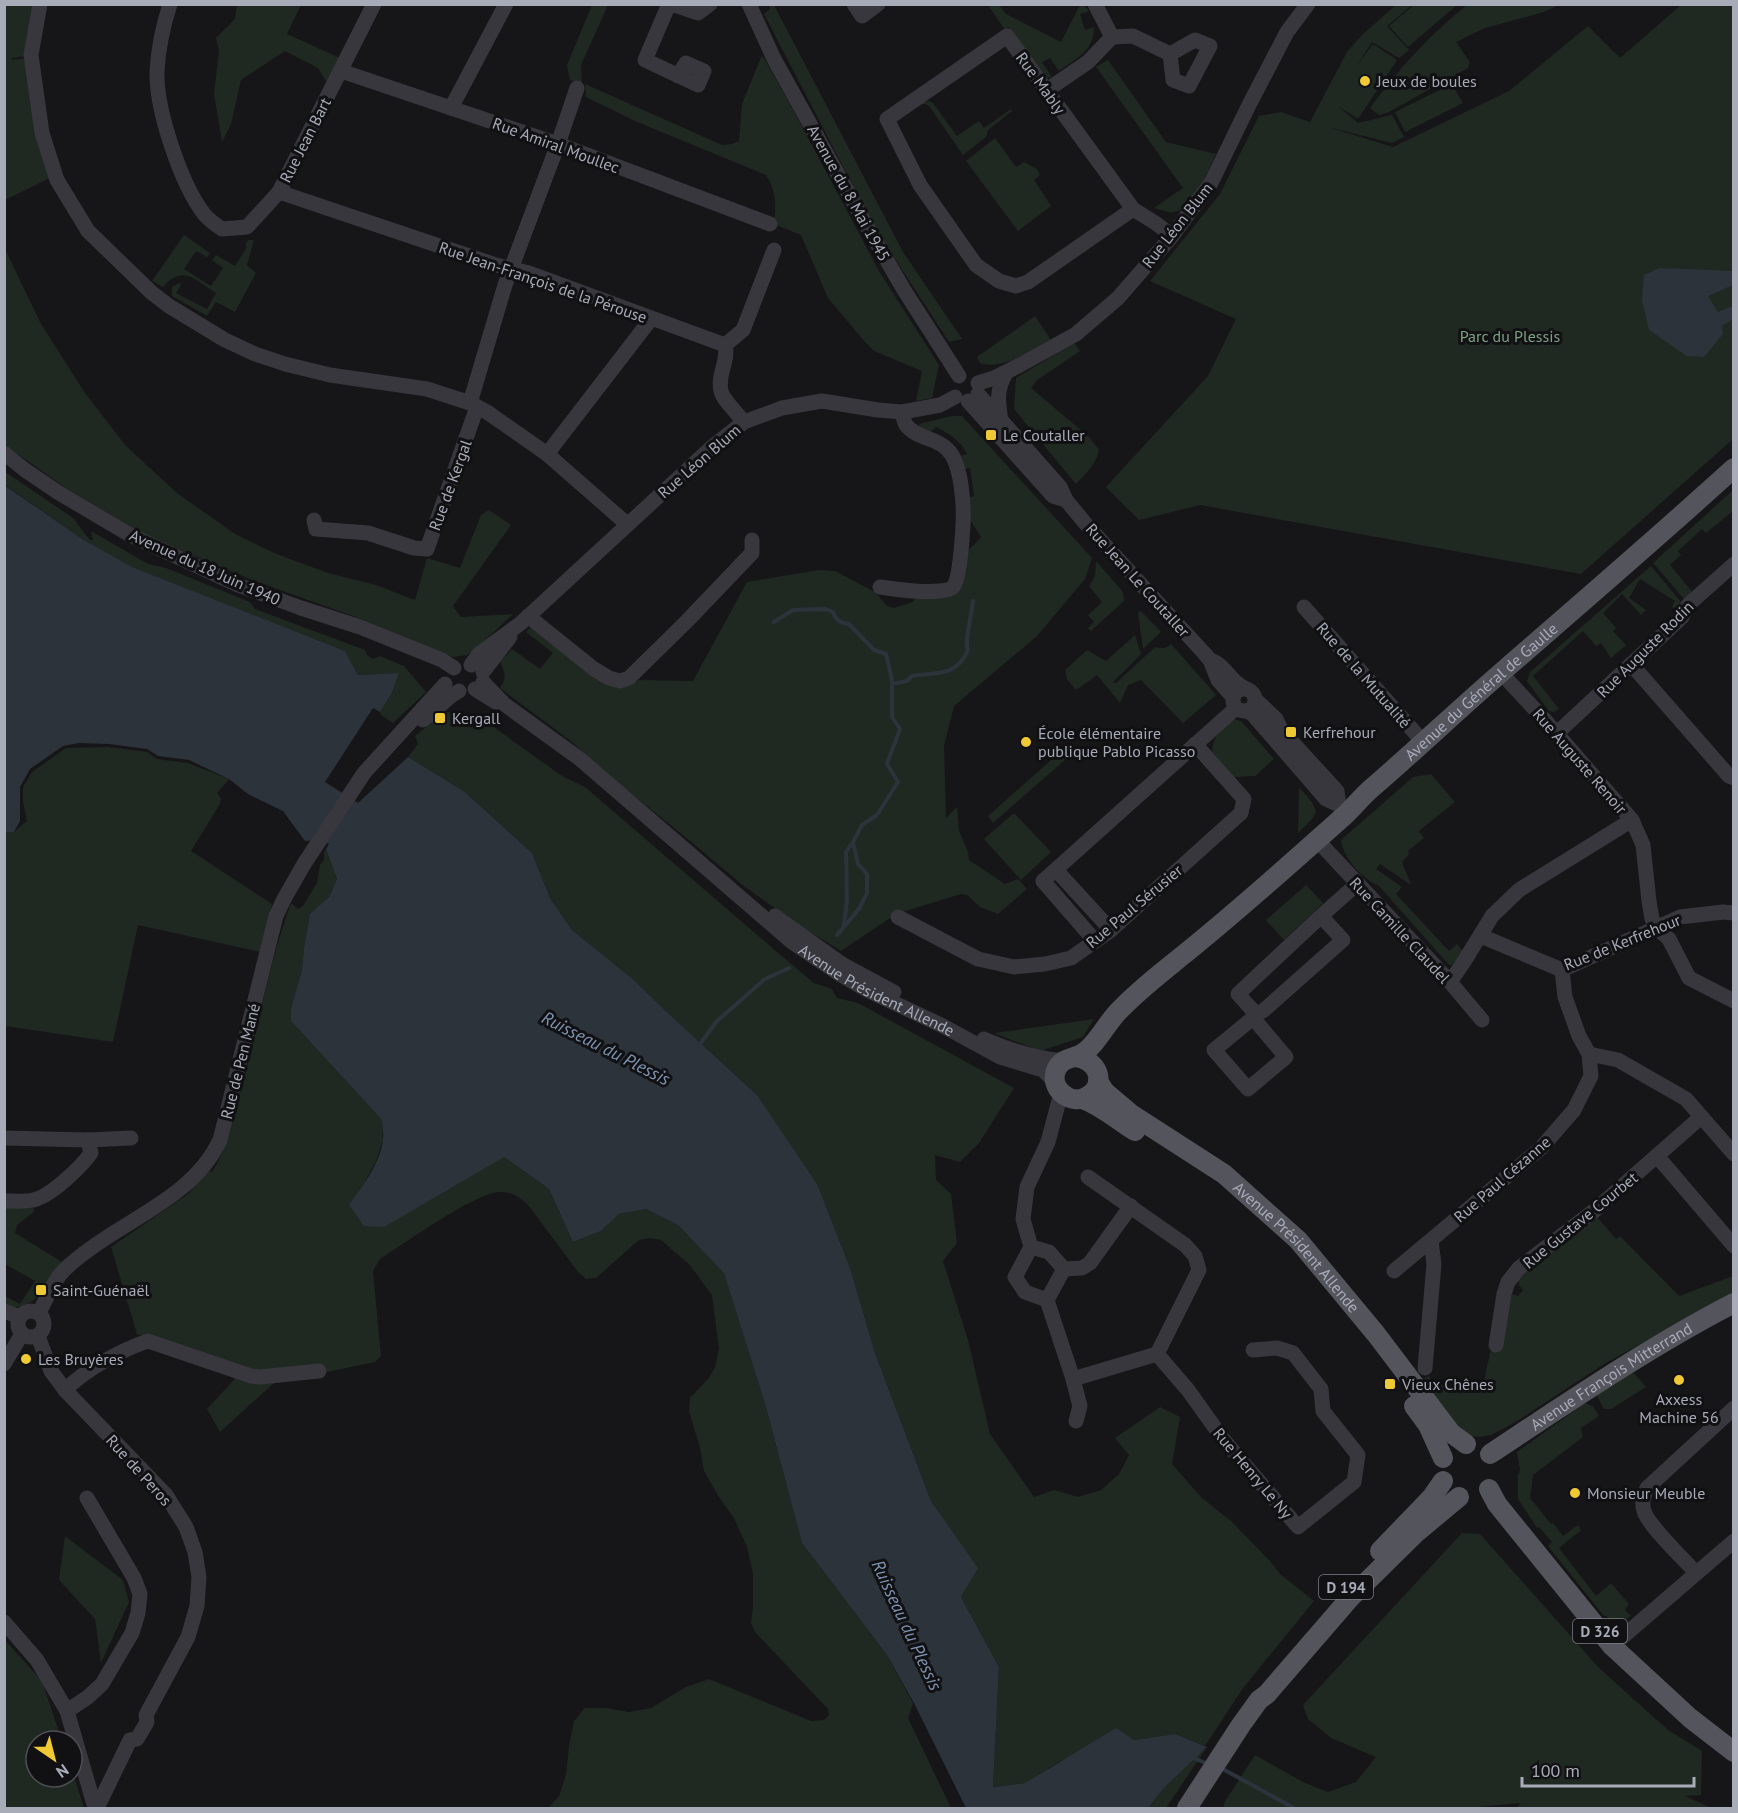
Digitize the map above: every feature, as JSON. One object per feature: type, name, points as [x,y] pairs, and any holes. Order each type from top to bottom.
[{"type":"main road","name":"Avenue du Général de Gaulle","points":[[1070,1059],[1083,1053],[1117,1013],[1153,979],[1230,918],[1317,840],[1343,809],[1367,792],[1424,743],[1734,468]]},
{"type":"main road","name":"Avenue du Général de Gaulle","points":[[1097,1074],[1099,1056],[1112,1034],[1128,1014],[1189,960],[1230,918]]},
{"type":"main road","points":[[1070,1059],[1089,1061],[1097,1074],[1092,1093],[1069,1093],[1057,1069],[1070,1059]]},
{"type":"main road","name":"Avenue Président Allende","points":[[1097,1074],[1106,1092],[1131,1114],[1224,1174],[1298,1240],[1376,1334],[1451,1433],[1466,1444]]},
{"type":"main road","name":"Avenue Président Allende","points":[[1069,1093],[1096,1104],[1117,1120],[1186,1161],[1238,1202],[1288,1248],[1330,1295],[1428,1425],[1443,1458]]},
{"type":"main road","name":"Avenue François Mitterrand","points":[[1490,1454],[1587,1390],[1694,1324],[1734,1303]]},
{"type":"main road","points":[[1466,1444],[1482,1447],[1490,1454],[1495,1465],[1495,1478],[1489,1489],[1480,1496],[1470,1498],[1459,1497],[1451,1492],[1443,1481],[1440,1469],[1443,1458],[1451,1449],[1466,1444]]},
{"type":"main road","name":"D 194","points":[[1260,1700],[1262,1690],[1305,1632],[1432,1497],[1443,1481]]},
{"type":"main road","name":"D 326","points":[[1489,1489],[1497,1504],[1612,1646],[1690,1718],[1734,1752]]},
{"type":"main road","name":"D 194","points":[[1187,1809],[1260,1700],[1350,1598],[1417,1532],[1459,1497]]},
{"type":"street","points":[[40,4],[31,55],[42,133],[57,180],[88,231],[145,286],[169,306],[225,340],[265,357],[330,375],[427,389],[474,405],[547,454],[627,524]]},
{"type":"street","name":"Rue Jean Bart","points":[[170,4],[164,23],[157,73],[162,116],[177,161],[196,201],[205,216],[222,230],[247,227],[279,192],[374,4]]},
{"type":"street","points":[[451,108],[506,4]]},
{"type":"street","points":[[678,76],[645,60],[670,4],[698,13],[710,4]]},
{"type":"street","name":"Avenue du 8 Mai 1945","points":[[749,4],[774,59],[861,216],[904,290],[959,376]]},
{"type":"street","points":[[854,4],[862,16],[878,4]]},
{"type":"street","points":[[1095,4],[1112,37]]},
{"type":"street","name":"Rue Léon Blum","points":[[474,680],[479,654],[525,619],[712,447],[744,422],[782,408],[822,401],[902,412],[940,405],[970,394],[1076,334],[1097,317],[1118,298],[1172,236],[1211,183],[1287,32],[1308,4]]},
{"type":"street","name":"Rue Mably","points":[[1133,209],[1028,282],[1016,286],[999,281],[976,265],[920,185],[887,119],[1007,36],[1133,209],[1172,236]]},
{"type":"street","points":[[1047,90],[1088,62],[1112,37],[1133,36],[1170,54]]},
{"type":"street","name":"Rue Amiral Moullec","points":[[341,71],[436,105],[558,144],[770,224]]},
{"type":"street","points":[[474,405],[511,269],[577,88]]},
{"type":"street","name":"Rue Jean-François de la Pérouse","points":[[279,192],[529,273],[725,345]]},
{"type":"street","points":[[744,422],[721,393],[721,380],[727,353],[725,345],[742,330],[774,250]]},
{"type":"street","points":[[547,454],[651,319]]},
{"type":"street","points":[[1001,421],[998,402],[999,384],[1006,373]]},
{"type":"street","points":[[964,374],[972,376],[970,394],[952,385],[959,376],[964,374]]},
{"type":"street","name":"Rue Jean Le Coutaller","points":[[970,394],[1001,421],[1060,487],[1066,500],[1113,555],[1210,660],[1218,680],[1282,731],[1336,791],[1343,809]]},
{"type":"street","name":"Rue Jean Le Coutaller","points":[[970,394],[1053,496],[1066,500]]},
{"type":"street","name":"Rue de Kergal","points":[[314,520],[316,529],[368,533],[414,548],[427,549],[474,405]]},
{"type":"street","points":[[880,587],[945,591],[952,588],[958,575],[961,554],[963,506],[957,467],[951,453],[939,442],[914,432],[906,425],[902,412]]},
{"type":"street","name":"Avenue du 18 Juin 1940","points":[[4,453],[59,493],[132,536],[238,585],[360,627],[442,660],[448,676],[474,680]]},
{"type":"street","points":[[525,619],[609,678],[620,681],[629,678],[752,553],[752,540]]},
{"type":"street","name":"Rue Auguste Rodin","points":[[1557,734],[1682,617],[1688,605],[1734,564]]},
{"type":"street","name":"Rue de la Mutualité","points":[[1304,607],[1424,743]]},
{"type":"street","name":"Rue Jean Le Coutaller","points":[[1210,660],[1216,662],[1251,713],[1326,800],[1343,809]]},
{"type":"street","points":[[1631,664],[1729,776],[1734,778]]},
{"type":"street","name":"Rue Auguste Renoir","points":[[1501,673],[1632,820],[1643,845],[1649,901],[1656,927]]},
{"type":"street","points":[[448,676],[474,680]]},
{"type":"street","name":"Rue de Pen Mané","points":[[39,1312],[59,1275],[90,1249],[174,1194],[190,1182],[206,1165],[220,1140],[276,916],[284,898],[364,773],[448,676]]},
{"type":"street","name":"Avenue Président Allende","points":[[474,680],[580,759],[792,942],[867,990],[1000,1056],[1043,1070],[1069,1093]]},
{"type":"street","name":"Rue de Pen Mané","points":[[377,759],[451,696],[474,680]]},
{"type":"street","points":[[1095,941],[1043,881],[1195,744],[1242,697]]},
{"type":"street","name":"Rue Paul Sérusier","points":[[897,917],[978,959],[1014,968],[1071,958],[1111,930],[1241,813],[1244,799],[1195,744]]},
{"type":"street","points":[[1450,982],[1492,916],[1519,890],[1632,820]]},
{"type":"street","name":"Rue Camille Claudel","points":[[1317,840],[1450,982],[1482,1020]]},
{"type":"street","points":[[1056,870],[1111,930]]},
{"type":"street","name":"Avenue Président Allende","points":[[713,874],[842,964],[879,984],[988,1040],[1050,1059],[1070,1059]]},
{"type":"street","points":[[1322,916],[1343,940],[1263,1011],[1254,1016],[1214,1050],[1248,1089],[1286,1057],[1254,1016],[1238,994],[1322,916],[1357,884]]},
{"type":"street","name":"Rue de Kerfrehour","points":[[1481,936],[1562,970],[1680,917],[1734,913]]},
{"type":"street","points":[[1656,927],[1669,939],[1689,978],[1734,1001]]},
{"type":"street","name":"Rue Paul Cézanne","points":[[1394,1271],[1541,1148],[1574,1110],[1591,1076],[1588,1053],[1564,997],[1562,970]]},
{"type":"street","points":[[1588,1053],[1618,1060],[1686,1099],[1734,1154]]},
{"type":"street","points":[[1047,1300],[1025,1292],[1015,1277],[1031,1247],[1023,1219],[1027,1187],[1069,1093]]},
{"type":"street","name":"Rue Gustave Courbet","points":[[1496,1345],[1504,1294],[1508,1282],[1519,1268],[1594,1210],[1701,1117]]},
{"type":"street","points":[[4,1138],[88,1140],[131,1138]]},
{"type":"street","points":[[4,1201],[34,1200],[54,1189],[82,1165],[91,1153],[88,1140]]},
{"type":"street","points":[[1657,1156],[1734,1246]]},
{"type":"street","points":[[1073,1379],[1157,1354],[1199,1270],[1195,1256],[1185,1245],[1088,1177]]},
{"type":"street","points":[[1031,1247],[1048,1252],[1064,1269],[1082,1268],[1090,1263],[1131,1206]]},
{"type":"street","points":[[1425,1368],[1434,1264],[1431,1241]]},
{"type":"street","points":[[1064,1269],[1047,1300],[1080,1406],[1076,1421]]},
{"type":"street","points":[[4,1311],[20,1317]]},
{"type":"street","points":[[4,1364],[30,1335],[43,1330],[44,1320],[39,1312],[25,1312],[20,1317],[18,1327],[30,1335]]},
{"type":"street","name":"Rue de Peros","points":[[30,1335],[65,1390],[166,1495],[186,1527],[195,1552],[199,1577],[197,1606],[188,1637],[146,1715],[147,1722],[137,1739],[130,1740],[96,1809]]},
{"type":"street","points":[[65,1390],[106,1361],[135,1345],[148,1341],[251,1376],[320,1371]]},
{"type":"street","name":"Rue Henry Le Ny","points":[[1157,1354],[1188,1390],[1223,1440],[1298,1527],[1354,1482],[1358,1455],[1323,1411],[1321,1389],[1293,1353],[1277,1348],[1253,1350]]},
{"type":"street","points":[[1696,1573],[1651,1523],[1644,1511],[1642,1499],[1647,1488],[1734,1408]]},
{"type":"street","points":[[67,1711],[102,1684],[132,1633],[138,1613],[140,1594],[134,1578],[87,1498]]},
{"type":"street","points":[[1612,1646],[1733,1542]]},
{"type":"street","points":[[4,1622],[37,1660],[67,1711],[96,1809]]},
{"type":"green space","points":[[4,5],[33,5],[26,56],[11,60],[27,58],[33,119],[50,178],[5,200]]},
{"type":"green space","points":[[237,5],[301,5],[287,34],[340,58],[327,83],[318,68],[285,51],[241,80],[231,124],[222,142],[214,94],[219,50],[216,38],[235,19]]},
{"type":"green space","points":[[592,5],[608,5],[581,65],[582,84],[570,80],[567,65]]},
{"type":"green space","points":[[769,5],[774,5],[903,252],[962,339],[949,342],[888,248],[764,14],[770,9]]},
{"type":"green space","points":[[988,5],[999,5],[1006,14],[1061,42],[1080,5],[1083,5],[1089,11],[1080,14],[1085,30],[1094,27],[1091,43],[1083,54],[1059,71],[1050,58],[1042,62],[1052,77],[1047,78],[1008,27],[1005,30]]},
{"type":"green space","name":"Parc du Plessis","points":[[1396,5],[1412,5],[1387,26],[1409,50],[1399,58],[1372,42],[1357,65],[1373,44],[1397,60],[1358,119],[1338,106],[1358,123],[1392,115],[1404,137],[1392,143],[1328,127],[1393,147],[1509,91],[1588,26],[1620,58],[1681,5],[1733,5],[1733,439],[1581,574],[1200,505],[1139,520],[1106,487],[1208,376],[1236,319],[1150,281],[1220,194],[1259,116],[1281,112],[1310,122],[1347,52],[1362,35]]},
{"type":"green space","name":"Jeux de boules","points":[[1414,5],[1457,5],[1408,47],[1389,26]]},
{"type":"green space","points":[[1467,5],[1559,5],[1544,12],[1485,28],[1456,42],[1470,62],[1468,68],[1387,113],[1379,115],[1370,108],[1415,53]]},
{"type":"green space","points":[[762,55],[879,271],[939,365],[932,398],[916,401],[922,371],[874,351],[828,298],[801,235],[774,224],[775,198],[766,175],[635,121],[586,97],[585,84],[722,145],[732,144],[739,141],[742,104]]},
{"type":"green space","points":[[1108,60],[1166,142],[1216,154],[1194,197],[1181,210],[1171,212],[1154,208],[1183,188],[1096,67]]},
{"type":"green space","name":"Jeux de boules","points":[[1452,84],[1463,103],[1405,132],[1395,112]]},
{"type":"green space","points":[[929,101],[933,103],[957,136],[979,121],[984,128],[1011,109],[1012,111],[988,130],[986,137],[963,155],[929,106],[920,104]]},
{"type":"green space","points":[[995,138],[1016,167],[1024,162],[1037,169],[1040,175],[1034,180],[1051,206],[1018,231],[966,161]]},
{"type":"green space","points":[[184,235],[210,253],[207,257],[196,251],[184,269],[211,286],[223,268],[212,260],[216,255],[235,266],[247,247],[245,245],[248,240],[254,240],[247,265],[256,273],[235,312],[216,302],[207,316],[172,296],[172,287],[182,283],[176,293],[207,309],[216,293],[189,276],[177,276],[163,287],[152,281]]},
{"type":"green space","points":[[4,247],[41,324],[85,393],[126,446],[177,493],[235,534],[274,553],[328,573],[376,585],[415,600],[427,558],[460,568],[481,515],[489,510],[511,525],[453,606],[461,617],[513,614],[475,650],[467,655],[453,657],[353,616],[252,580],[145,535],[66,488],[5,445]]},
{"type":"green space","points":[[1035,316],[1051,340],[1007,362],[989,365],[980,363],[977,357]]},
{"type":"green space","points":[[1074,343],[1080,351],[1037,380],[1031,388],[1089,437],[1099,450],[1093,464],[1076,484],[1014,409],[1016,378]]},
{"type":"green space","points":[[952,416],[962,416],[1092,558],[1085,579],[1037,636],[954,706],[944,746],[946,818],[957,807],[959,831],[969,860],[1005,884],[1018,879],[1027,889],[998,914],[980,907],[967,895],[961,894],[896,914],[841,951],[745,887],[572,742],[500,688],[504,675],[500,662],[512,649],[540,669],[553,653],[526,632],[531,627],[624,687],[639,680],[693,681],[747,582],[819,570],[835,571],[875,592],[887,606],[894,608],[913,602],[917,595],[946,595],[968,551],[981,537],[969,518],[965,499],[974,496],[970,468],[961,470],[957,457],[967,454],[958,441],[946,432],[936,427],[929,434],[920,428],[919,424]]},
{"type":"green space","points":[[4,471],[73,518],[90,540],[93,540],[91,531],[148,564],[166,568],[250,602],[255,609],[365,650],[367,655],[373,659],[380,656],[404,666],[426,692],[393,723],[380,712],[392,693],[399,673],[358,675],[345,651],[131,567],[84,540],[5,485]]},
{"type":"green space","points":[[1733,490],[1733,511],[1706,533],[1702,529],[1678,551],[1681,555],[1670,565],[1693,593],[1684,599],[1653,563]]},
{"type":"green space","points":[[1096,561],[1123,592],[1124,601],[1091,631],[1088,628],[1094,622],[1088,615],[1102,602],[1089,586],[1095,576]]},
{"type":"green space","points":[[1651,566],[1681,602],[1676,610],[1672,607],[1675,601],[1640,579],[1629,598],[1646,610],[1641,615],[1622,594],[1603,613],[1616,628],[1613,631],[1626,645],[1611,658],[1601,643],[1596,646],[1583,631],[1533,676],[1559,709],[1554,712],[1549,711],[1527,681],[1530,672]]},
{"type":"green space","points":[[1141,611],[1161,632],[1143,649],[1138,612]]},
{"type":"green space","points":[[1135,635],[1141,654],[1113,682],[1116,683],[1155,647],[1163,648],[1171,644],[1216,695],[1183,723],[1141,680],[1128,685],[1120,703],[1097,675],[1076,690],[1067,679],[1065,670],[1087,650],[1106,661]]},
{"type":"green space","points":[[445,712],[478,716],[562,776],[585,787],[814,983],[832,989],[837,998],[858,1003],[1014,1088],[979,1143],[960,1162],[935,1155],[936,1180],[951,1194],[957,1243],[943,1261],[968,1340],[990,1434],[1034,1497],[1054,1490],[1078,1497],[1101,1490],[1119,1474],[1129,1455],[1115,1438],[1160,1407],[1180,1417],[1172,1464],[1202,1498],[1231,1521],[1280,1574],[1314,1601],[1243,1688],[1205,1746],[1175,1734],[1134,1740],[1062,1760],[1025,1783],[993,1787],[999,1667],[961,1597],[977,1568],[931,1501],[875,1353],[851,1271],[757,1095],[634,980],[572,930],[550,898],[532,853],[465,792],[408,757],[418,744],[415,736]]},
{"type":"green space","points":[[1233,719],[1241,721],[1274,759],[1255,776],[1232,777],[1212,751],[1216,736]]},
{"type":"green space","points":[[1068,745],[1074,752],[993,823],[988,816]]},
{"type":"green space","points":[[109,747],[147,752],[157,759],[188,763],[229,779],[217,793],[221,798],[220,804],[191,851],[272,904],[260,952],[138,925],[113,1042],[5,1026],[4,832],[14,832],[27,821],[23,787],[32,772],[66,748]]},
{"type":"green space","points":[[1431,774],[1455,802],[1419,831],[1424,838],[1408,851],[1409,854],[1402,862],[1411,885],[1380,864],[1376,869],[1402,887],[1396,894],[1449,951],[1457,944],[1462,950],[1461,957],[1450,966],[1379,886],[1355,867],[1346,855],[1341,840],[1413,777]]},
{"type":"green space","points":[[1299,787],[1312,802],[1316,812],[1298,833]]},
{"type":"green space","points":[[1014,813],[1051,852],[1021,880],[984,839]]},
{"type":"green space","points":[[326,849],[337,879],[329,897],[310,915],[302,970],[291,1008],[291,1021],[382,1120],[383,1140],[376,1161],[360,1191],[504,1157],[549,1189],[573,1242],[601,1231],[619,1214],[646,1209],[678,1225],[724,1272],[766,1407],[802,1543],[887,1655],[913,1703],[908,1718],[951,1808],[548,1808],[559,1796],[566,1775],[574,1721],[585,1708],[606,1708],[629,1712],[651,1708],[686,1687],[709,1679],[811,1721],[824,1720],[829,1715],[828,1709],[755,1632],[751,1623],[753,1573],[747,1547],[734,1518],[704,1471],[689,1411],[690,1398],[709,1378],[715,1367],[719,1349],[712,1295],[689,1264],[661,1240],[650,1238],[639,1240],[596,1278],[586,1279],[578,1272],[529,1206],[520,1198],[501,1192],[475,1200],[440,1219],[380,1259],[373,1271],[381,1356],[375,1362],[274,1383],[220,1432],[207,1409],[244,1369],[137,1334],[111,1247],[188,1194],[209,1171],[212,1172],[218,1162],[233,1122],[283,926],[291,903],[298,909],[303,906],[317,883]]},
{"type":"green space","points":[[1306,885],[1323,903],[1284,940],[1266,920]]},
{"type":"green space","points":[[1094,1019],[1083,1037],[1040,1051],[994,1033]]},
{"type":"green space","points":[[31,1205],[35,1211],[17,1225],[15,1233],[62,1262],[46,1287],[32,1301],[24,1306],[5,1305],[5,1296],[20,1304],[35,1281],[5,1264],[5,1208]]},
{"type":"green space","points":[[1597,1217],[1616,1239],[1620,1236],[1679,1296],[1733,1276],[1733,1293],[1604,1364],[1514,1423],[1491,1435],[1469,1436],[1460,1431],[1421,1380],[1429,1376],[1434,1383],[1482,1391],[1491,1348],[1509,1293],[1518,1296],[1523,1290],[1519,1285],[1518,1277]]},
{"type":"green space","points":[[1633,1372],[1646,1387],[1611,1409],[1604,1409],[1597,1396],[1600,1391]]},
{"type":"green space","points":[[1585,1403],[1593,1406],[1599,1416],[1581,1428],[1583,1437],[1533,1475],[1530,1498],[1563,1536],[1578,1525],[1581,1530],[1559,1548],[1596,1596],[1611,1583],[1629,1604],[1625,1610],[1631,1616],[1617,1622],[1603,1615],[1548,1546],[1552,1542],[1539,1527],[1537,1528],[1518,1499],[1520,1470],[1517,1452]]},
{"type":"green space","points":[[1462,1533],[1480,1534],[1598,1667],[1668,1730],[1702,1751],[1701,1795],[1685,1796],[1712,1808],[1516,1808],[1521,1803],[1467,1808],[1224,1808],[1224,1803],[1255,1755],[1305,1783],[1328,1792],[1356,1782],[1376,1757],[1331,1738],[1308,1719],[1303,1705]]},
{"type":"green space","points":[[65,1536],[123,1580],[129,1602],[101,1663],[95,1619],[59,1580]]},
{"type":"green space","points":[[4,1639],[42,1681],[58,1729],[24,1729],[24,1789],[78,1789],[84,1808],[5,1808]]},
{"type":"green space","points":[[1207,1747],[1166,1808],[1148,1808],[1163,1789]]},
{"type":"water","points":[[1659,268],[1733,271],[1733,285],[1708,296],[1718,312],[1733,306],[1733,319],[1722,326],[1723,334],[1704,357],[1687,356],[1649,330],[1642,300],[1644,275]]},
{"type":"water","points":[[4,485],[84,540],[132,567],[345,651],[358,675],[399,673],[392,693],[380,712],[373,708],[325,782],[358,803],[408,757],[465,792],[532,853],[550,898],[572,930],[634,980],[757,1095],[817,1184],[851,1271],[875,1353],[931,1501],[978,1568],[961,1597],[999,1667],[993,1787],[1025,1783],[1116,1728],[1134,1740],[1175,1734],[1207,1747],[1163,1789],[1148,1808],[966,1808],[914,1703],[887,1655],[802,1543],[766,1407],[724,1273],[678,1225],[646,1209],[619,1214],[601,1231],[573,1242],[549,1189],[504,1157],[384,1227],[364,1226],[349,1205],[379,1156],[383,1137],[382,1120],[291,1021],[291,1008],[302,970],[310,914],[329,897],[337,879],[326,849],[329,844],[323,840],[305,841],[283,811],[248,794],[229,779],[189,760],[158,756],[147,749],[109,744],[79,743],[63,746],[30,769],[20,787],[20,821],[14,832],[5,832]]},
{"type":"waterway","points":[[892,684],[907,681],[912,676],[945,672],[958,665],[968,650],[973,601]]},
{"type":"waterway","points":[[774,622],[793,610],[825,609],[833,612],[837,619],[849,624],[874,650],[886,654],[892,680],[892,717],[900,729],[887,764],[898,782],[877,815],[862,825],[853,842],[858,864],[867,874],[867,893],[859,909],[837,935]]},
{"type":"waterway","points":[[844,925],[847,901],[846,852],[853,842]]},
{"type":"waterway","points":[[698,1047],[716,1022],[765,979],[789,968]]},
{"type":"waterway","name":"Ruisseau du Plessis","points":[[1193,1758],[1208,1764]]},
{"type":"waterway","name":"Ruisseau du Plessis","points":[[1221,1768],[1294,1808]]},
{"type":"place","name":"Jeux de boules","points":[[1365,81]]},
{"type":"place","name":"Le Coutaller","points":[[991,435]]},
{"type":"place","name":"Kergall","points":[[440,718]]},
{"type":"place","name":"Kerfrehour","points":[[1291,732]]},
{"type":"place","name":"École élémentaire publique Pablo Picasso","points":[[1026,742]]},
{"type":"place","name":"Saint-Guénaël","points":[[41,1290]]},
{"type":"place","name":"Les Bruyères","points":[[26,1359]]},
{"type":"place","name":"Axxess Machine 56","points":[[1679,1380]]},
{"type":"place","name":"Vieux Chênes","points":[[1390,1384]]},
{"type":"place","name":"Monsieur Meuble","points":[[1575,1493]]}]
